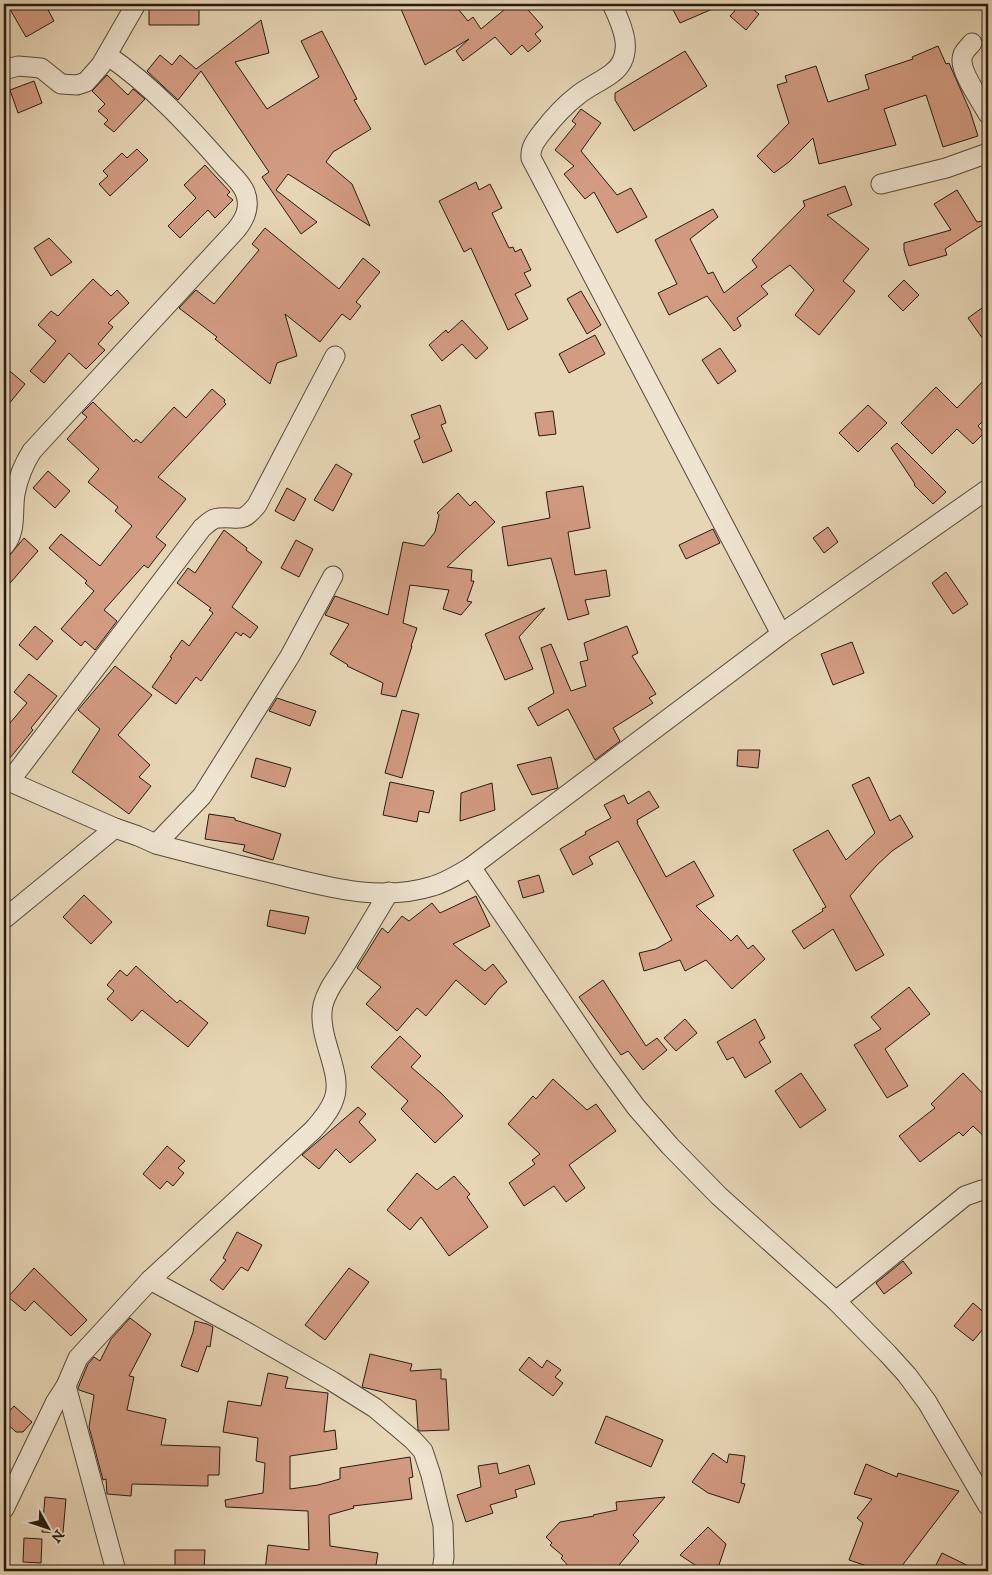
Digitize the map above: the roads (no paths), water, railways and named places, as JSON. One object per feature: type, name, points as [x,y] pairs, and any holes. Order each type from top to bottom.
[{"type":"street","points":[[4,70],[18,66],[41,68],[61,84],[77,85],[86,82],[101,65],[136,4]]},
{"type":"street","points":[[612,4],[626,41],[626,51],[622,61],[612,74],[570,101],[552,120],[531,147],[531,158],[781,634]]},
{"type":"street","points":[[972,43],[965,51],[962,61],[965,72],[988,114]]},
{"type":"street","points":[[4,546],[11,535],[15,496],[21,469],[32,451],[236,230],[244,220],[247,211],[244,190],[215,156],[172,110],[131,72],[107,55]]},
{"type":"street","points":[[881,184],[946,168],[988,153]]},
{"type":"street","points":[[336,356],[257,505],[249,515],[240,519],[218,518],[210,521],[202,528],[6,780],[156,844],[329,888],[364,894],[414,890],[433,886],[471,867],[781,634],[988,489]]},
{"type":"street","points":[[156,844],[202,796],[290,656],[333,576]]},
{"type":"street","points":[[4,919],[115,828]]},
{"type":"street","points":[[471,867],[603,1062],[642,1113],[670,1146],[719,1196],[836,1301],[907,1375],[927,1402],[988,1506]]},
{"type":"street","points":[[4,1509],[55,1403],[66,1386],[78,1358],[150,1280],[306,1137],[326,1114],[334,1098],[336,1088],[321,1018],[323,1007],[331,984],[342,970],[389,892]]},
{"type":"street","points":[[836,1301],[965,1196],[982,1190],[988,1191]]},
{"type":"street","points":[[150,1280],[243,1330],[375,1408],[413,1440],[423,1451],[443,1525],[444,1557],[442,1571]]},
{"type":"street","points":[[66,1386],[116,1571]]}]
